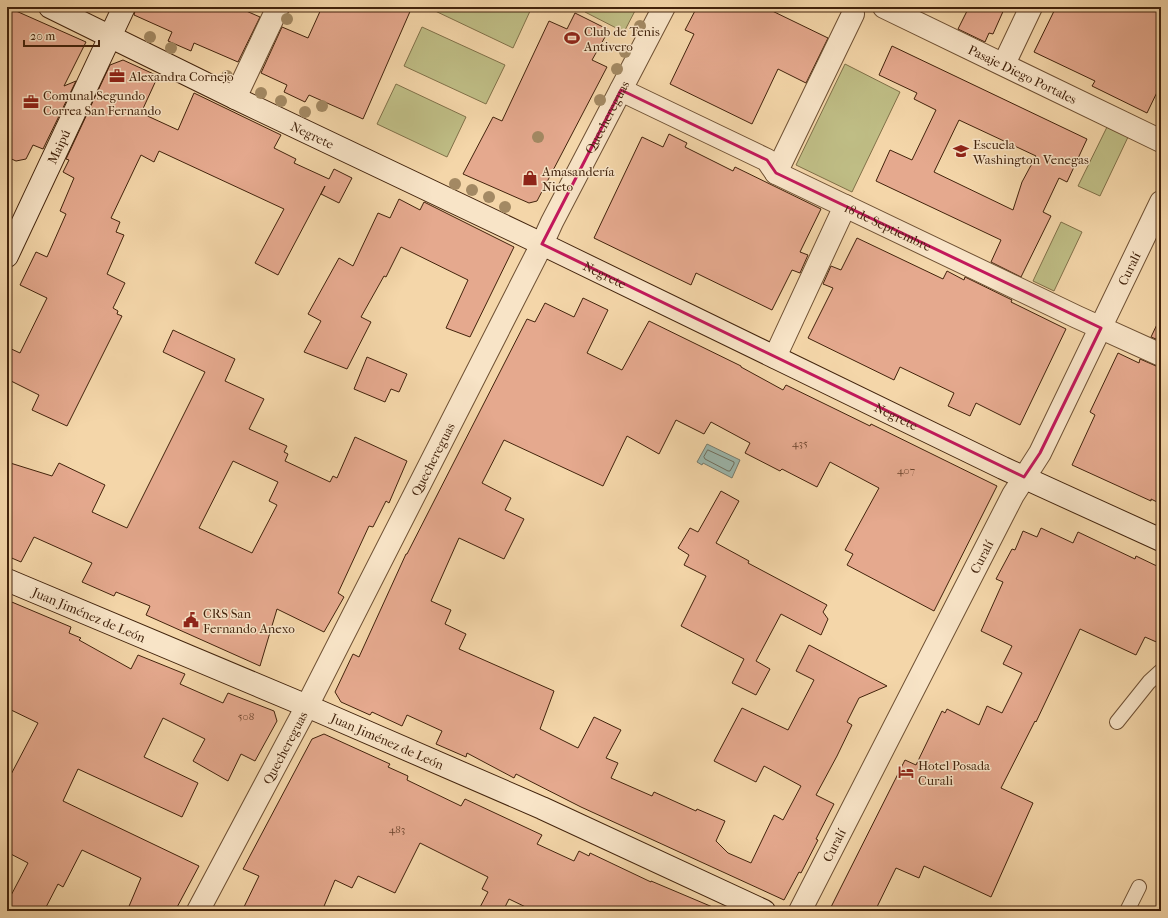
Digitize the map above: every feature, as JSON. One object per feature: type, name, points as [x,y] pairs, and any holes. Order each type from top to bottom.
[{"type":"street","points":[[52,8],[70,9],[80,7]]},
{"type":"street","name":"Maipú","points":[[7,256],[124,7]]},
{"type":"street","points":[[235,98],[278,7]]},
{"type":"street","name":"Quechereguas","points":[[198,911],[307,706],[552,222],[664,7]]},
{"type":"street","name":"Pasaje Diego Portales","points":[[884,7],[1161,141]]},
{"type":"street","points":[[1004,64],[1031,7]]},
{"type":"street","name":"Negrete","points":[[52,8],[235,98],[542,244],[1003,468],[1161,540]]},
{"type":"street","points":[[776,173],[849,9]]},
{"type":"street","name":"18 de Septiembre","points":[[621,90],[767,160],[776,173],[1077,317],[1161,355]]},
{"type":"street","name":"Curalí","points":[[800,911],[1013,495],[1040,453],[1161,202]]},
{"type":"street","points":[[775,357],[845,206]]},
{"type":"street","name":"Juan Jiménez de León","points":[[7,580],[307,706],[542,808],[764,911]]},
{"type":"lane","points":[[1117,722],[1149,682],[1161,672]]},
{"type":"lane","points":[[1127,911],[1140,887]]},
{"type":"highlighted area","points":[[621,90],[767,160],[776,173],[1101,328],[1040,453],[1024,477],[542,244]]},
{"type":"shaded area","points":[[432,7],[527,7],[531,9],[513,48],[431,9]]},
{"type":"shaded area","points":[[587,7],[637,7],[624,32],[585,12]]},
{"type":"shaded area","points":[[422,27],[505,65],[486,104],[404,66]]},
{"type":"shaded area","points":[[845,64],[900,92],[852,192],[796,165]]},
{"type":"shaded area","points":[[396,84],[466,117],[447,157],[377,124]]},
{"type":"shaded area","points":[[1108,125],[1129,135],[1100,196],[1078,186]]},
{"type":"shaded area","points":[[1061,222],[1082,232],[1054,291],[1033,281]]},
{"type":"water","points":[[707,444],[740,460],[732,478],[703,463],[702,465],[697,462]]},
{"type":"building","points":[[7,7],[86,42],[64,86],[76,81],[43,149],[33,145],[26,159],[16,161],[7,157]]},
{"type":"building","points":[[136,7],[237,7],[260,17],[238,62],[194,43],[191,51],[168,41],[172,32],[134,15]]},
{"type":"building","points":[[322,7],[412,7],[363,119],[309,95],[305,102],[284,92],[287,85],[261,73],[282,27],[308,38]]},
{"type":"building","points":[[697,7],[764,7],[828,38],[806,83],[778,69],[752,124],[670,84],[694,34],[685,30]]},
{"type":"building","points":[[969,7],[1005,7],[993,34],[989,33],[985,42],[958,29]]},
{"type":"building","points":[[1056,7],[1161,7],[1161,84],[1147,113],[1092,86],[1095,81],[1034,52]]},
{"type":"building","points":[[575,13],[609,30],[592,60],[607,67],[537,201],[529,203],[463,174],[493,117],[502,121],[549,21],[567,29]]},
{"type":"building","points":[[892,46],[1087,139],[1067,182],[1059,178],[1043,212],[1051,216],[1021,277],[991,262],[1001,240],[876,181],[890,150],[912,160],[936,110],[914,99],[917,93],[879,75]],"holes":[[[959,120],[1036,156],[1022,182],[1013,210],[934,172]]]},
{"type":"building","points":[[123,60],[158,76],[141,113],[178,130],[194,93],[281,135],[274,148],[296,159],[294,163],[329,179],[334,169],[352,178],[339,203],[321,194],[325,186],[278,275],[255,263],[284,209],[159,151],[154,162],[141,155],[111,218],[120,222],[116,232],[124,235],[107,274],[125,283],[113,308],[118,311],[117,314],[122,316],[67,426],[32,410],[39,395],[7,379],[7,347],[20,353],[47,298],[20,285],[36,252],[47,257],[66,214],[60,211],[74,178],[63,172],[69,160],[66,159],[110,65]]},
{"type":"building","points":[[669,134],[687,143],[685,147],[733,171],[735,167],[821,209],[800,252],[808,255],[800,273],[792,270],[772,310],[696,273],[691,285],[594,238],[642,137],[663,147]]},
{"type":"building","points":[[399,199],[420,210],[424,202],[514,247],[470,337],[446,328],[468,280],[401,247],[386,277],[384,276],[361,317],[371,322],[347,369],[304,352],[321,321],[308,314],[339,258],[353,266],[378,213],[390,218]]},
{"type":"building","points":[[857,238],[943,279],[947,271],[964,280],[965,277],[1066,329],[1020,425],[976,403],[970,416],[948,406],[954,393],[900,367],[894,380],[808,338],[833,288],[823,284],[831,266],[841,270]]},
{"type":"building","points":[[583,298],[608,310],[587,353],[622,370],[649,321],[741,366],[783,390],[786,385],[870,426],[871,424],[997,486],[934,611],[847,565],[853,554],[845,550],[879,488],[830,462],[817,487],[782,469],[780,471],[745,453],[750,443],[711,422],[704,434],[676,420],[659,454],[627,436],[603,486],[504,440],[482,483],[511,498],[505,510],[524,519],[504,559],[459,538],[431,601],[451,610],[445,624],[466,634],[459,649],[554,691],[540,729],[578,748],[594,717],[621,730],[606,758],[618,763],[611,778],[652,796],[654,792],[696,811],[697,809],[725,821],[716,841],[728,853],[751,863],[774,815],[783,820],[801,786],[764,766],[756,782],[714,761],[742,708],[788,730],[814,680],[796,671],[809,645],[887,686],[859,698],[847,722],[852,725],[816,795],[834,804],[801,873],[799,872],[784,900],[581,807],[516,774],[514,778],[467,753],[466,757],[436,744],[442,731],[407,715],[402,726],[372,712],[370,715],[341,702],[335,692],[353,654],[359,657],[406,554],[527,319],[535,322],[545,303],[574,317]]},
{"type":"building","points":[[1161,316],[1161,341],[1151,337]]},
{"type":"building","points":[[173,330],[235,359],[225,381],[264,399],[249,429],[287,446],[284,452],[288,454],[285,461],[330,482],[333,476],[337,478],[355,437],[407,461],[389,503],[386,501],[373,527],[369,526],[338,593],[344,597],[324,632],[277,609],[260,666],[146,615],[150,606],[116,592],[114,596],[82,582],[92,563],[34,537],[21,562],[7,556],[7,462],[52,476],[59,463],[105,485],[92,512],[127,528],[205,372],[163,352]],"holes":[[[233,461],[278,482],[269,501],[277,505],[252,553],[199,528]]]},
{"type":"building","points":[[1118,353],[1139,363],[1140,359],[1161,367],[1161,504],[1151,499],[1151,501],[1072,465],[1095,415],[1090,412]]},
{"type":"building","points":[[367,357],[407,374],[399,392],[391,389],[385,402],[354,389]]},
{"type":"building","points":[[721,491],[739,501],[716,543],[749,561],[748,563],[827,605],[823,612],[828,619],[821,635],[781,614],[756,661],[770,669],[756,695],[732,683],[744,659],[681,626],[706,576],[684,565],[689,555],[678,548],[690,528],[698,532]]},
{"type":"building","points":[[1041,528],[1073,543],[1078,532],[1135,559],[1136,556],[1161,568],[1161,644],[1145,637],[1136,655],[1080,629],[1036,722],[1035,721],[1001,788],[1033,803],[991,897],[924,866],[919,878],[896,868],[875,911],[829,911],[905,760],[916,765],[942,711],[945,713],[947,709],[979,725],[987,706],[1002,713],[1022,673],[1003,664],[1012,646],[981,631],[1003,582],[996,579],[1012,549],[1015,550],[1023,531],[1037,537]]},
{"type":"building","points":[[7,600],[71,627],[69,633],[81,638],[79,640],[131,669],[138,655],[185,674],[180,684],[223,703],[228,693],[274,711],[277,721],[255,761],[241,754],[228,781],[193,761],[205,739],[163,718],[144,757],[198,783],[182,817],[78,769],[63,801],[199,866],[175,911],[127,911],[141,878],[82,850],[63,887],[58,884],[44,911],[7,911],[7,903],[28,863],[7,852],[7,782],[38,723],[7,708]]},
{"type":"building","points":[[324,734],[390,764],[388,767],[408,776],[407,780],[461,806],[465,799],[542,835],[537,844],[574,861],[579,851],[589,856],[590,853],[651,882],[722,911],[534,911],[509,899],[503,911],[478,911],[488,892],[482,889],[488,877],[420,843],[395,893],[358,876],[352,888],[335,880],[322,911],[242,911],[259,876],[243,869],[312,739]]},
{"type":"place","name":"Club de Tenis Antivero","points":[[572,38]]},
{"type":"place","name":"Alexandra Cornejo","points":[[117,76]]},
{"type":"place","name":"Comunal Segundo Correa San Fernando","points":[[31,102]]},
{"type":"place","name":"Escuela Washington Venegas","points":[[961,151]]},
{"type":"place","name":"Amasandería Nieto","points":[[530,178]]},
{"type":"place","name":"CRS San Fernando Anexo","points":[[191,620]]},
{"type":"place","name":"Hotel Posada Curali","points":[[906,772]]}]
